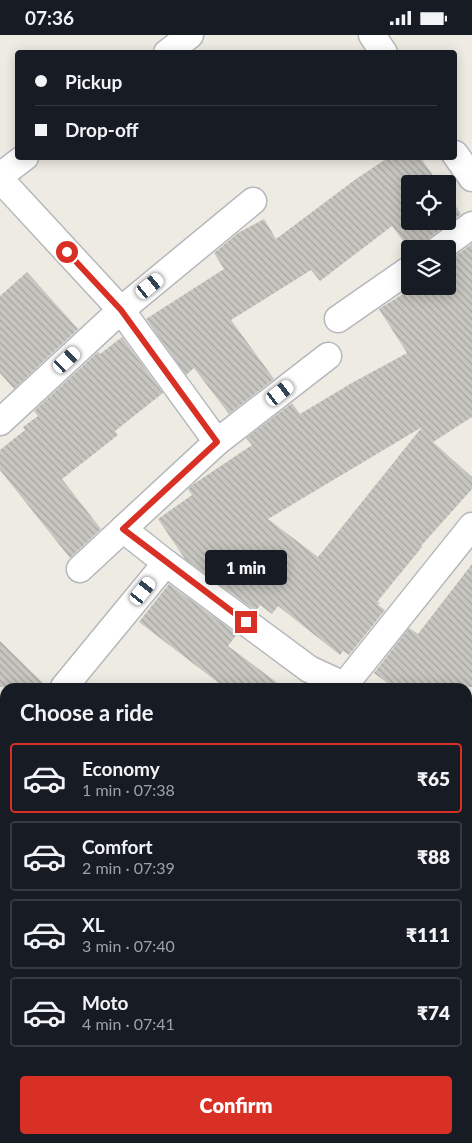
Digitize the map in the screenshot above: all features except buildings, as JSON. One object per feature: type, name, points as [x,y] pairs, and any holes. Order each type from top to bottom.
[{"type":"street","points":[[172,50],[190,35]]},
{"type":"street","points":[[372,35],[382,50]]},
{"type":"street","points":[[457,157],[472,178]]},
{"type":"street","points":[[21,160],[0,177],[121,310],[217,442]]},
{"type":"street","points":[[0,422],[121,310],[253,201]]},
{"type":"street","points":[[451,240],[472,225]]},
{"type":"street","points":[[338,319],[401,275]]},
{"type":"street","points":[[80,569],[217,442],[328,356]]},
{"type":"street","points":[[348,683],[472,526]]},
{"type":"street","points":[[123,529],[309,669],[337,683]]},
{"type":"street","points":[[67,683],[166,563]]},
{"type":"route","points":[[67,252],[121,310],[217,442],[123,529],[246,622]]}]
